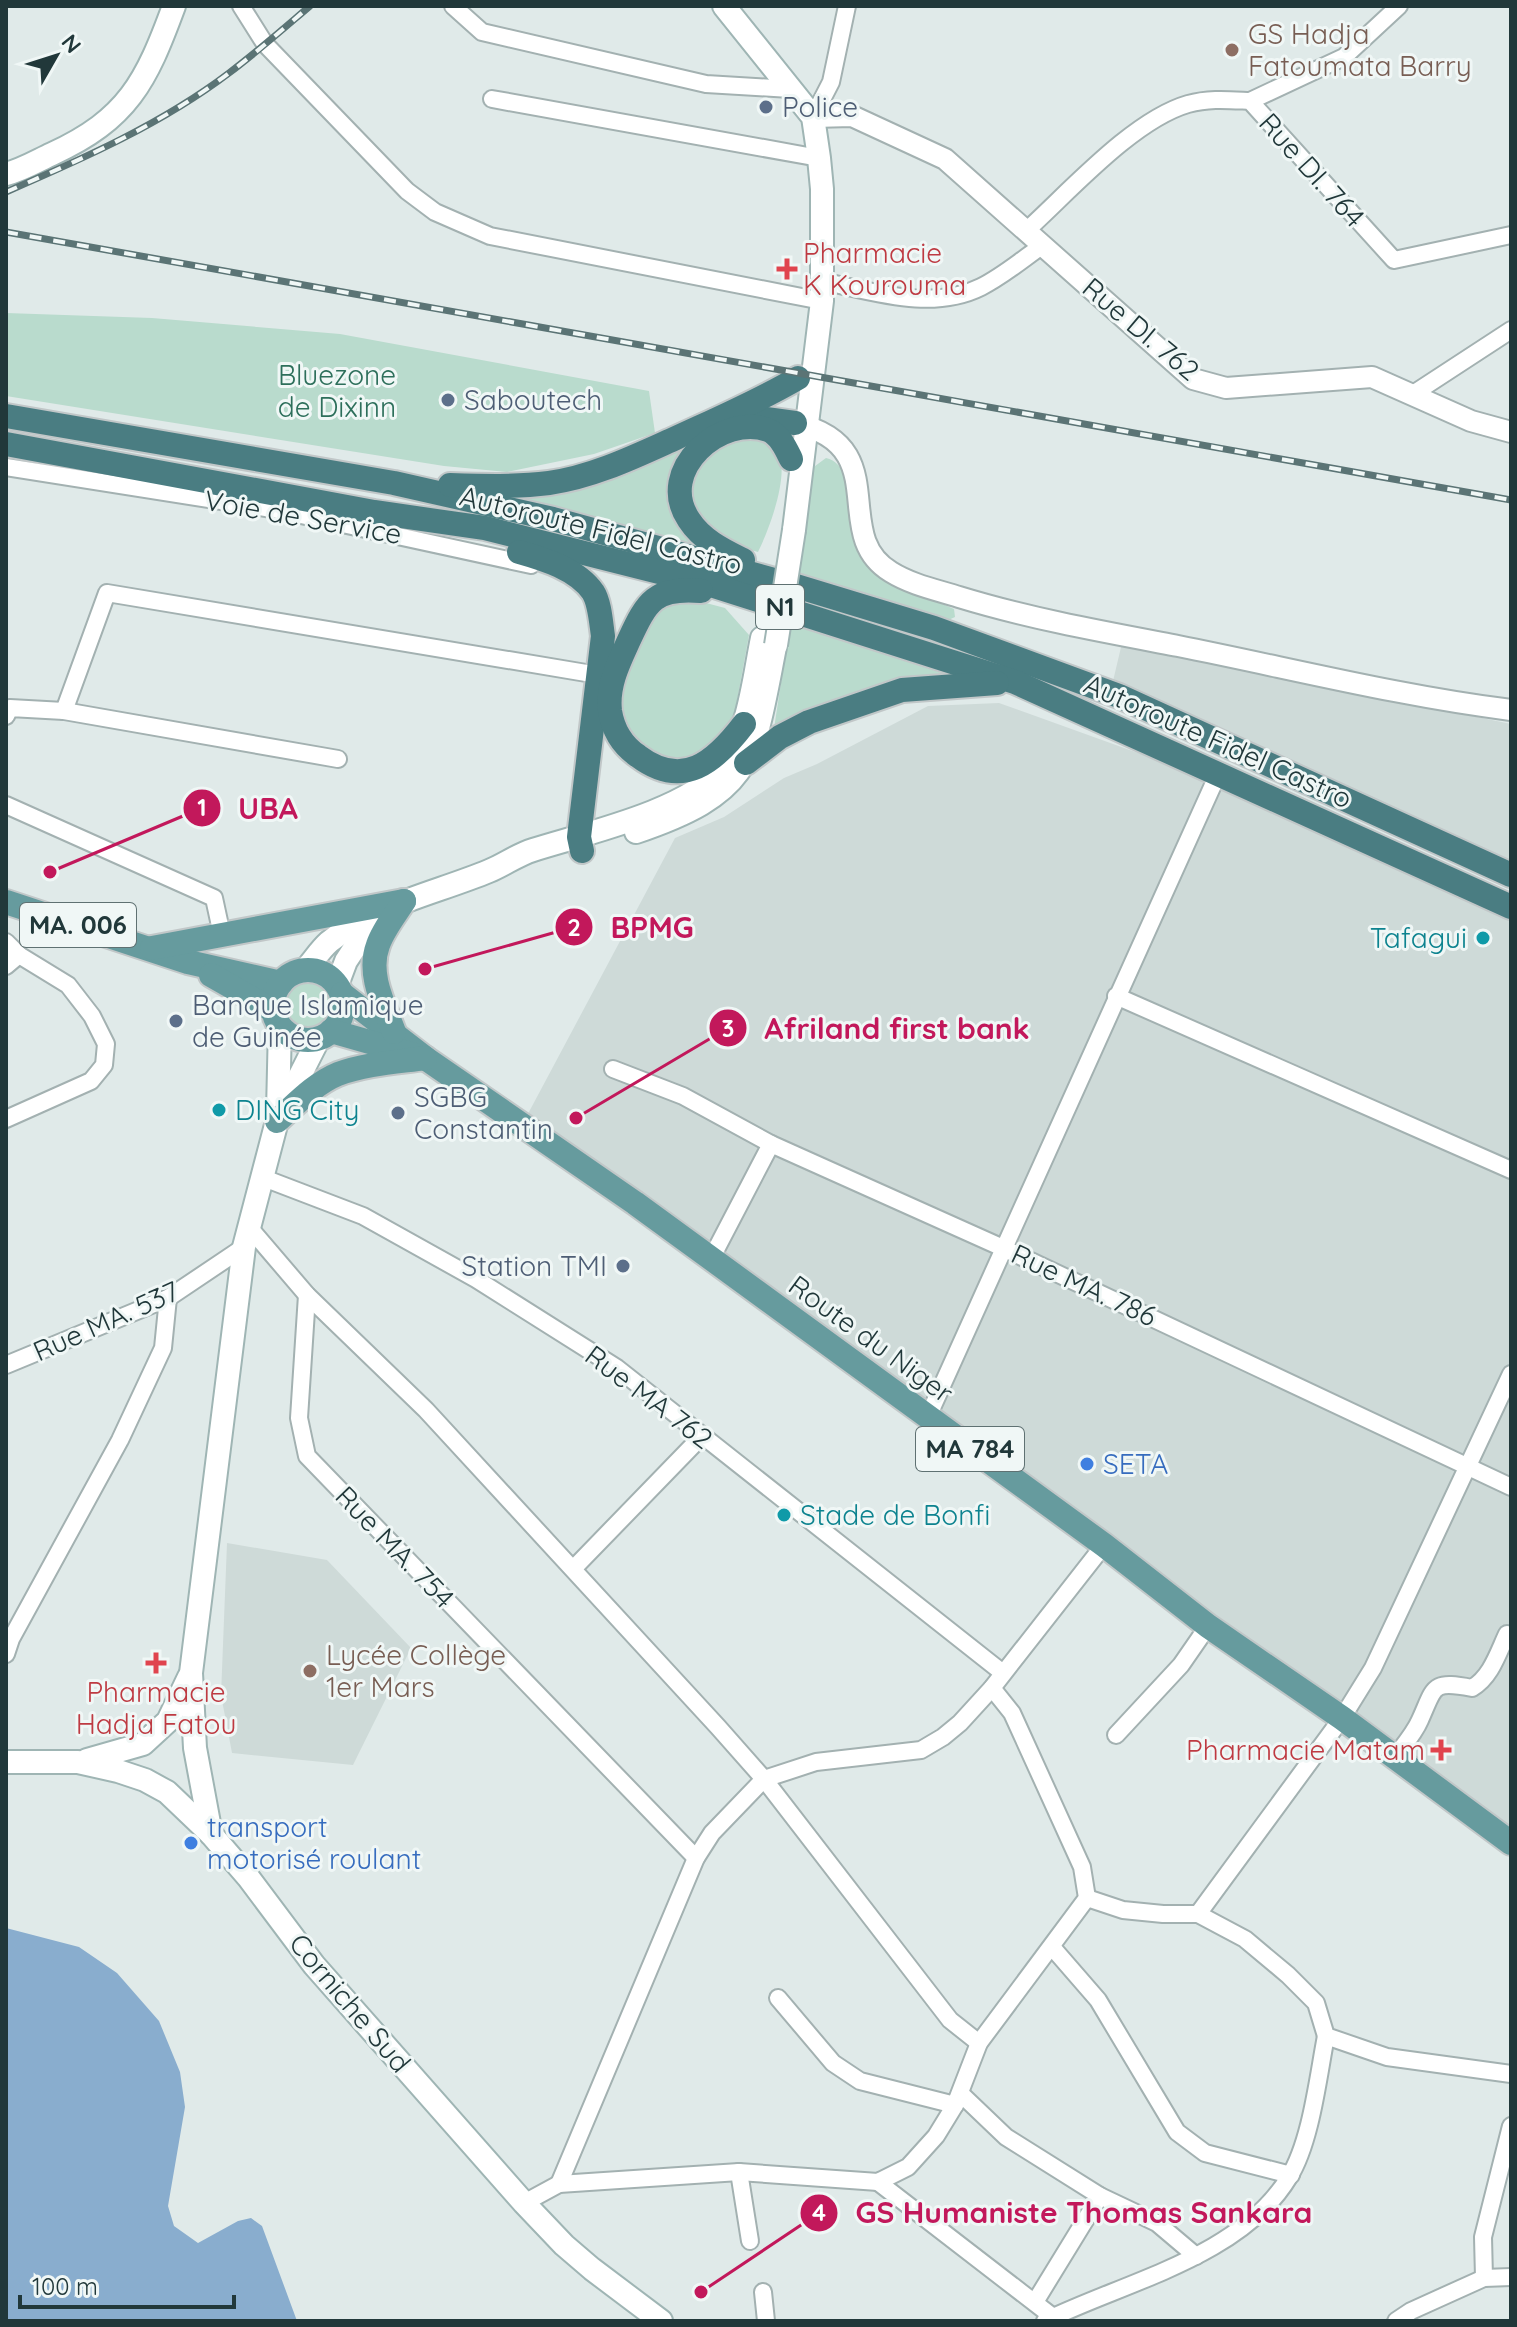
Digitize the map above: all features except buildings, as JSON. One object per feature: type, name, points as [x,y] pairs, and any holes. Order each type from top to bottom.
[{"type":"highway","points":[[394,483],[502,486],[550,482],[625,461],[798,378]]},
{"type":"highway","name":"Autoroute Fidel Castro","points":[[6,416],[394,483],[553,519],[796,586],[934,628],[1119,696],[1511,875]]},
{"type":"highway","points":[[719,418],[759,417],[798,436]]},
{"type":"highway","points":[[796,586],[717,547],[689,520],[682,504],[682,473],[700,447],[727,432],[749,428],[798,436]]},
{"type":"highway","name":"Autoroute Fidel Castro","points":[[6,444],[374,512],[485,528],[739,594],[1015,682],[1511,907]]},
{"type":"highway","points":[[374,512],[540,558],[569,571],[593,592],[603,636],[580,844]]},
{"type":"highway","points":[[739,594],[686,589],[659,594],[648,603],[612,678],[610,709],[616,732],[625,747],[651,766],[666,772],[682,772],[703,764],[726,748],[744,724]]},
{"type":"highway","points":[[746,763],[780,737],[809,722],[902,690],[1015,682]]},
{"type":"main road","points":[[6,174],[67,147],[109,122],[135,92],[155,59],[174,6]]},
{"type":"main road","points":[[305,970],[327,944],[404,901],[488,871],[529,851],[580,844],[668,822],[698,808],[723,790],[746,763],[759,730],[818,289],[822,189],[813,117],[724,6]]},
{"type":"main road","points":[[798,436],[798,378],[818,289]]},
{"type":"main road","points":[[580,844],[694,792],[719,772],[744,724],[769,642]]},
{"type":"main road","points":[[150,949],[404,901]]},
{"type":"main road","points":[[394,1032],[376,982],[374,965],[378,945],[404,901]]},
{"type":"main road","name":"MA. 006","points":[[6,902],[150,949]]},
{"type":"main road","points":[[211,1834],[195,1748],[191,1673],[246,1236],[277,1121],[325,1035],[342,1014],[339,989],[346,961],[378,914]]},
{"type":"main road","points":[[150,949],[188,962],[281,983]]},
{"type":"main road","points":[[188,962],[277,1018],[297,1038],[325,1035]]},
{"type":"main road","points":[[277,1121],[277,1018],[274,1001],[281,983],[287,977],[305,970],[318,971],[328,976],[339,989]]},
{"type":"main road","name":"Route du Niger","points":[[339,989],[425,1058],[711,1259],[1104,1545],[1208,1626],[1342,1718],[1511,1843]]},
{"type":"main road","name":"Route du Niger","points":[[325,1035],[425,1058]]},
{"type":"main road","points":[[277,1121],[313,1089],[336,1075],[425,1058]]},
{"type":"main road","points":[[78,1762],[143,1744],[168,1721],[191,1673]]},
{"type":"main road","name":"Corniche Sud","points":[[6,1762],[78,1762],[145,1780],[167,1792],[211,1834],[248,1877],[314,1965],[524,2203],[564,2245],[661,2321]]},
{"type":"street","points":[[241,6],[265,44],[407,191],[435,212],[490,236],[818,289],[942,300],[979,288],[1043,245]]},
{"type":"street","points":[[453,6],[482,32],[706,84],[790,89]]},
{"type":"street","points":[[813,117],[831,82],[847,6]]},
{"type":"street","points":[[1250,101],[1344,57],[1399,6]]},
{"type":"street","points":[[492,99],[819,158]]},
{"type":"street","name":"Rue DI. 764","points":[[1027,230],[1121,145],[1162,114],[1189,104],[1216,99],[1250,101],[1394,260],[1511,235]]},
{"type":"street","name":"Rue DI. 762","points":[[813,117],[852,116],[945,159],[1193,379],[1226,388],[1372,377],[1471,421],[1511,432]]},
{"type":"street","points":[[1413,394],[1511,330]]},
{"type":"street","points":[[798,436],[828,447],[853,468],[861,526],[870,552],[889,572],[914,583],[1019,615],[1440,701],[1511,710]]},
{"type":"street","name":"Voie de Service","points":[[6,467],[278,510],[413,537],[541,567],[593,592]]},
{"type":"street","points":[[64,711],[107,593],[598,675]]},
{"type":"street","points":[[8,712],[64,711],[338,759]]},
{"type":"street","points":[[927,1419],[1218,774]]},
{"type":"street","points":[[6,805],[214,898],[222,935]]},
{"type":"street","points":[[6,942],[13,961],[68,985],[92,1016],[106,1044],[104,1065],[91,1081],[6,1119]]},
{"type":"street","points":[[1116,996],[1511,1170]]},
{"type":"street","name":"Rue MA. 786","points":[[613,1069],[683,1096],[771,1144],[1357,1412],[1511,1487]]},
{"type":"street","points":[[711,1259],[771,1144]]},
{"type":"street","name":"Rue MA 762","points":[[261,1177],[363,1216],[476,1279],[617,1368],[1003,1673]]},
{"type":"street","points":[[246,1236],[426,1410],[764,1779],[950,2020],[979,2043]]},
{"type":"street","name":"Rue MA. 537","points":[[6,1365],[168,1298],[246,1236]]},
{"type":"street","name":"Rue MA. 754","points":[[307,1295],[299,1418],[307,1456],[696,1858]]},
{"type":"street","points":[[8,1643],[120,1440],[163,1348],[168,1298]]},
{"type":"street","points":[[1198,1914],[1342,1718],[1373,1668],[1511,1374]]},
{"type":"street","points":[[573,1569],[702,1436]]},
{"type":"street","points":[[559,2184],[696,1858],[712,1833],[764,1779],[816,1762],[921,1750],[960,1723],[992,1688],[1104,1545]]},
{"type":"street","points":[[1116,1735],[1181,1665],[1208,1626]]},
{"type":"street","points":[[1394,1758],[1419,1723],[1430,1694],[1439,1686],[1451,1684],[1472,1688],[1479,1684],[1507,1634]]},
{"type":"street","points":[[524,2203],[559,2184],[739,2172],[878,2182],[908,2167],[936,2136],[958,2099],[979,2043],[1087,1898],[1082,1867],[1076,1853],[1012,1713],[992,1688]]},
{"type":"street","points":[[878,2182],[1035,2302],[1049,2319],[1196,2256],[1239,2230],[1270,2204],[1291,2175],[1311,2120],[1326,2036],[1316,2003],[1245,1939],[1198,1914],[1123,1910],[1087,1898]]},
{"type":"street","points":[[1052,1947],[1098,2000],[1177,2132],[1205,2153],[1291,2175]]},
{"type":"street","points":[[778,1998],[833,2063],[860,2081],[958,2099],[1006,2137],[1100,2196],[1157,2223],[1196,2256]]},
{"type":"street","points":[[1326,2036],[1387,2057],[1511,2074]]},
{"type":"street","points":[[1484,2278],[1483,2237],[1511,2126]]},
{"type":"street","points":[[739,2172],[750,2241]]},
{"type":"street","points":[[1035,2302],[1100,2196]]},
{"type":"street","points":[[1396,2321],[1484,2278],[1511,2277]]},
{"type":"street","points":[[763,2292],[766,2321]]},
{"type":"shaded area","points":[[1122,643],[1511,724],[1511,865],[1113,681]]},
{"type":"shaded area","points":[[999,703],[1188,771],[1511,913],[1511,1843],[522,1125],[675,838],[724,817],[784,778],[928,706]]},
{"type":"shaded area","name":"Lycée Collège 1er Mars","points":[[227,1543],[327,1560],[411,1648],[353,1765],[232,1753],[221,1695]]},
{"type":"green space","name":"Bluezone de Dixinn","points":[[6,313],[152,318],[340,334],[649,391],[655,433],[594,454],[507,472],[444,466],[6,396]]},
{"type":"green space","points":[[710,435],[673,487],[733,564],[495,494]]},
{"type":"green space","points":[[751,438],[770,443],[778,451],[781,464],[778,496],[758,552],[730,544],[698,523],[688,481],[715,452]]},
{"type":"green space","points":[[826,458],[843,471],[856,536],[866,560],[899,586],[954,609],[955,617],[944,622],[798,575],[811,469]]},
{"type":"green space","points":[[687,598],[725,608],[749,635],[731,734],[720,749],[668,765],[624,732],[619,695],[647,620],[668,602]]},
{"type":"green space","points":[[790,624],[964,680],[773,735]]},
{"type":"green space","points":[[309,974],[321,976],[331,983],[338,993],[338,1017],[331,1027],[321,1034],[309,1036],[297,1034],[287,1027],[280,1017],[278,1005],[280,993],[287,983],[297,976]]},
{"type":"water","points":[[6,1928],[79,1947],[117,1973],[159,2021],[180,2072],[185,2107],[168,2206],[174,2226],[198,2243],[238,2221],[251,2218],[262,2226],[297,2321],[6,2321]]},
{"type":"railway","points":[[6,192],[92,153],[177,108],[239,65],[310,6]]},
{"type":"railway","points":[[6,232],[1511,500]]},
{"type":"place","name":"GS Hadja Fatoumata Barry","points":[[1232,50]]},
{"type":"place","name":"Police","points":[[766,107]]},
{"type":"place","name":"Pharmacie K Kourouma","points":[[787,269]]},
{"type":"place","name":"Saboutech","points":[[448,400]]},
{"type":"place","name":"UBA","points":[[50,872]]},
{"type":"place","name":"Tafagui","points":[[1483,938]]},
{"type":"place","name":"BPMG","points":[[425,969]]},
{"type":"place","name":"Banque Islamique de Guinée","points":[[176,1021]]},
{"type":"place","name":"DING City","points":[[219,1110]]},
{"type":"place","name":"SGBG Constantin","points":[[398,1113]]},
{"type":"place","name":"Afriland first bank","points":[[576,1118]]},
{"type":"place","name":"Station TMI","points":[[623,1266]]},
{"type":"place","name":"SETA","points":[[1087,1464]]},
{"type":"place","name":"Stade de Bonfi","points":[[784,1515]]},
{"type":"place","name":"Pharmacie Hadja Fatou","points":[[156,1663]]},
{"type":"place","name":"Lycée Collège 1er Mars","points":[[310,1671]]},
{"type":"place","name":"Pharmacie Matam","points":[[1441,1750]]},
{"type":"place","name":"transport motorisé roulant","points":[[191,1843]]},
{"type":"place","name":"GS Humaniste Thomas Sankara","points":[[701,2292]]}]
